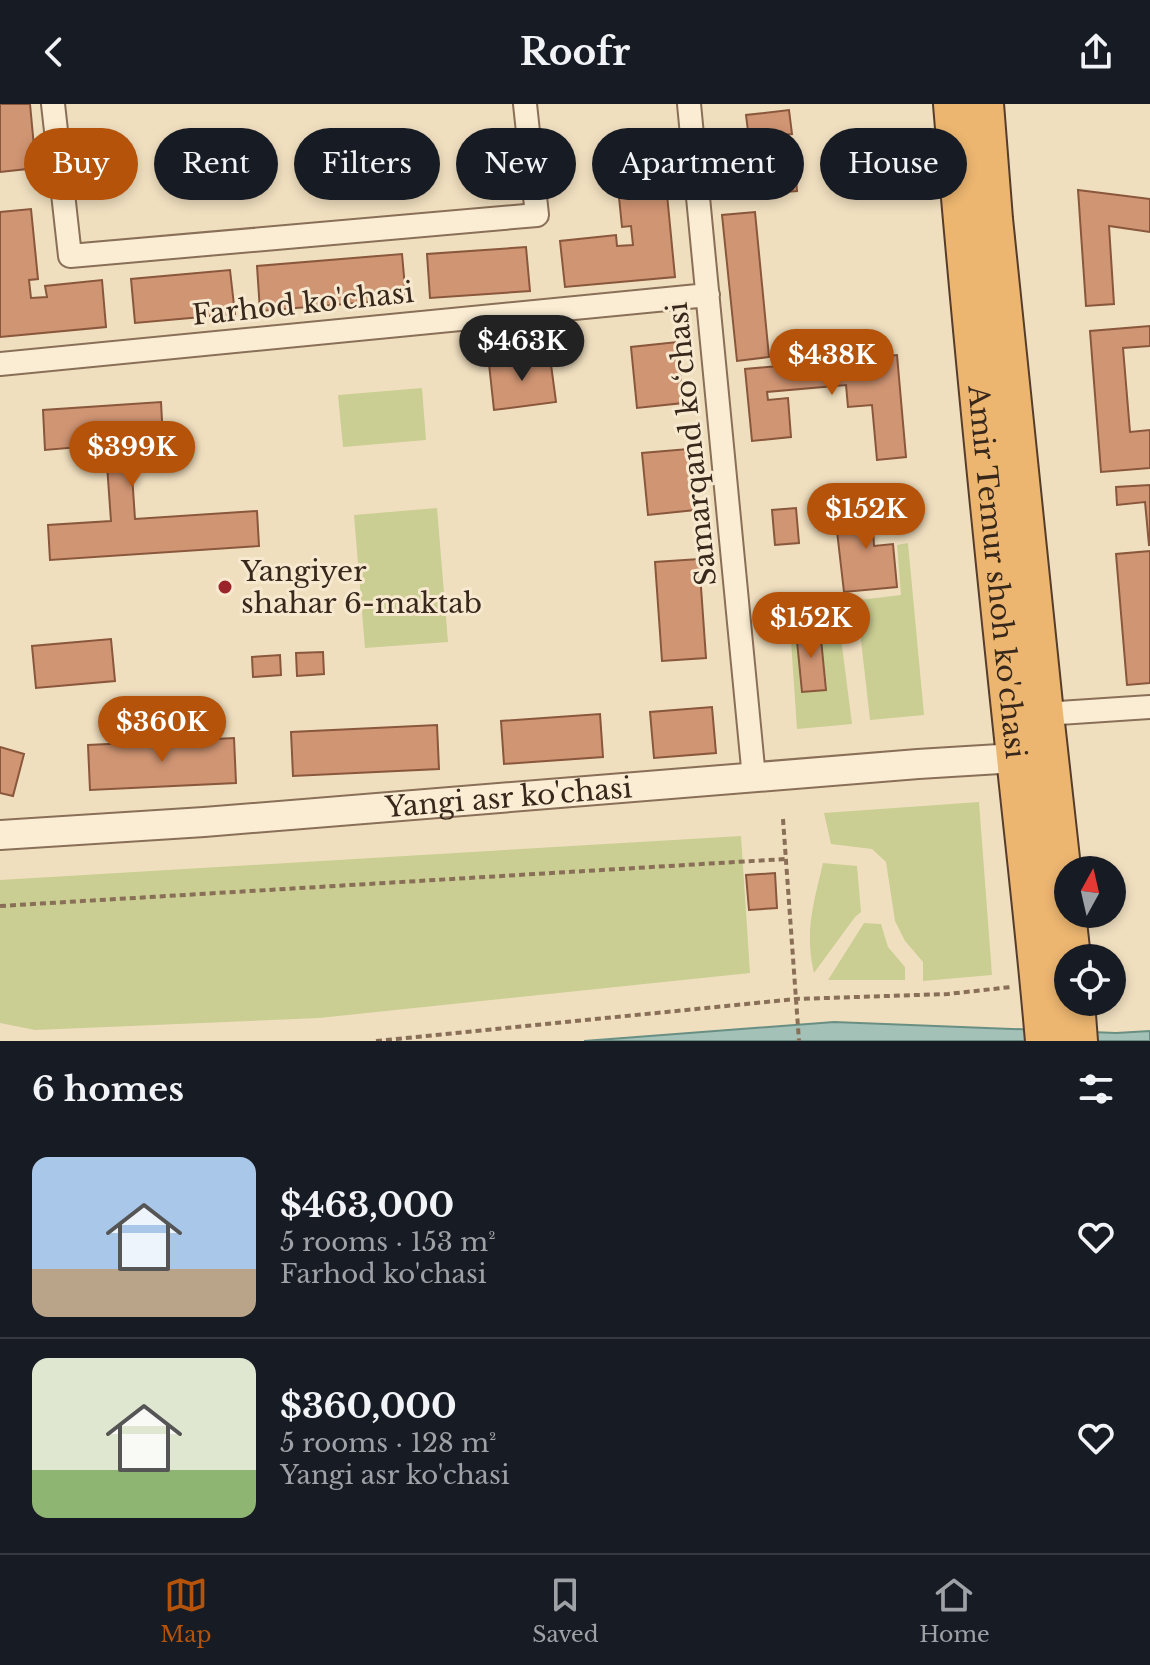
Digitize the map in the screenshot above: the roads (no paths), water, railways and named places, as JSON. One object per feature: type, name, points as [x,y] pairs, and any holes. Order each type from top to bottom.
[{"type":"highway","name":"Amir Temur shoh ko'chasi","points":[[953,104],[1016,758],[1058,944]]},
{"type":"highway","name":"Amir Temur shoh ko'chasi","points":[[984,104],[1044,714],[1059,944]]},
{"type":"highway","name":"Amir Temur shoh ko'chasi","points":[[1045,1041],[1054,981]]},
{"type":"highway","points":[[1076,1016],[1078,1041]]},
{"type":"street","points":[[53,104],[70,256],[537,215],[525,104]]},
{"type":"street","name":"Samarqand ko‘chasi","points":[[689,104],[754,778]]},
{"type":"street","name":"Farhod ko'chasi","points":[[0,364],[708,295]]},
{"type":"street","points":[[1044,714],[1150,707]]},
{"type":"street","name":"Yangi asr ko'chasi","points":[[0,835],[204,822],[1016,758]]},
{"type":"water","points":[[834,1022],[1116,1033],[1150,1031],[1150,1041],[584,1041]]},
{"type":"place","name":"Yangiyer shahar 6-maktab","points":[[225,587]]}]
